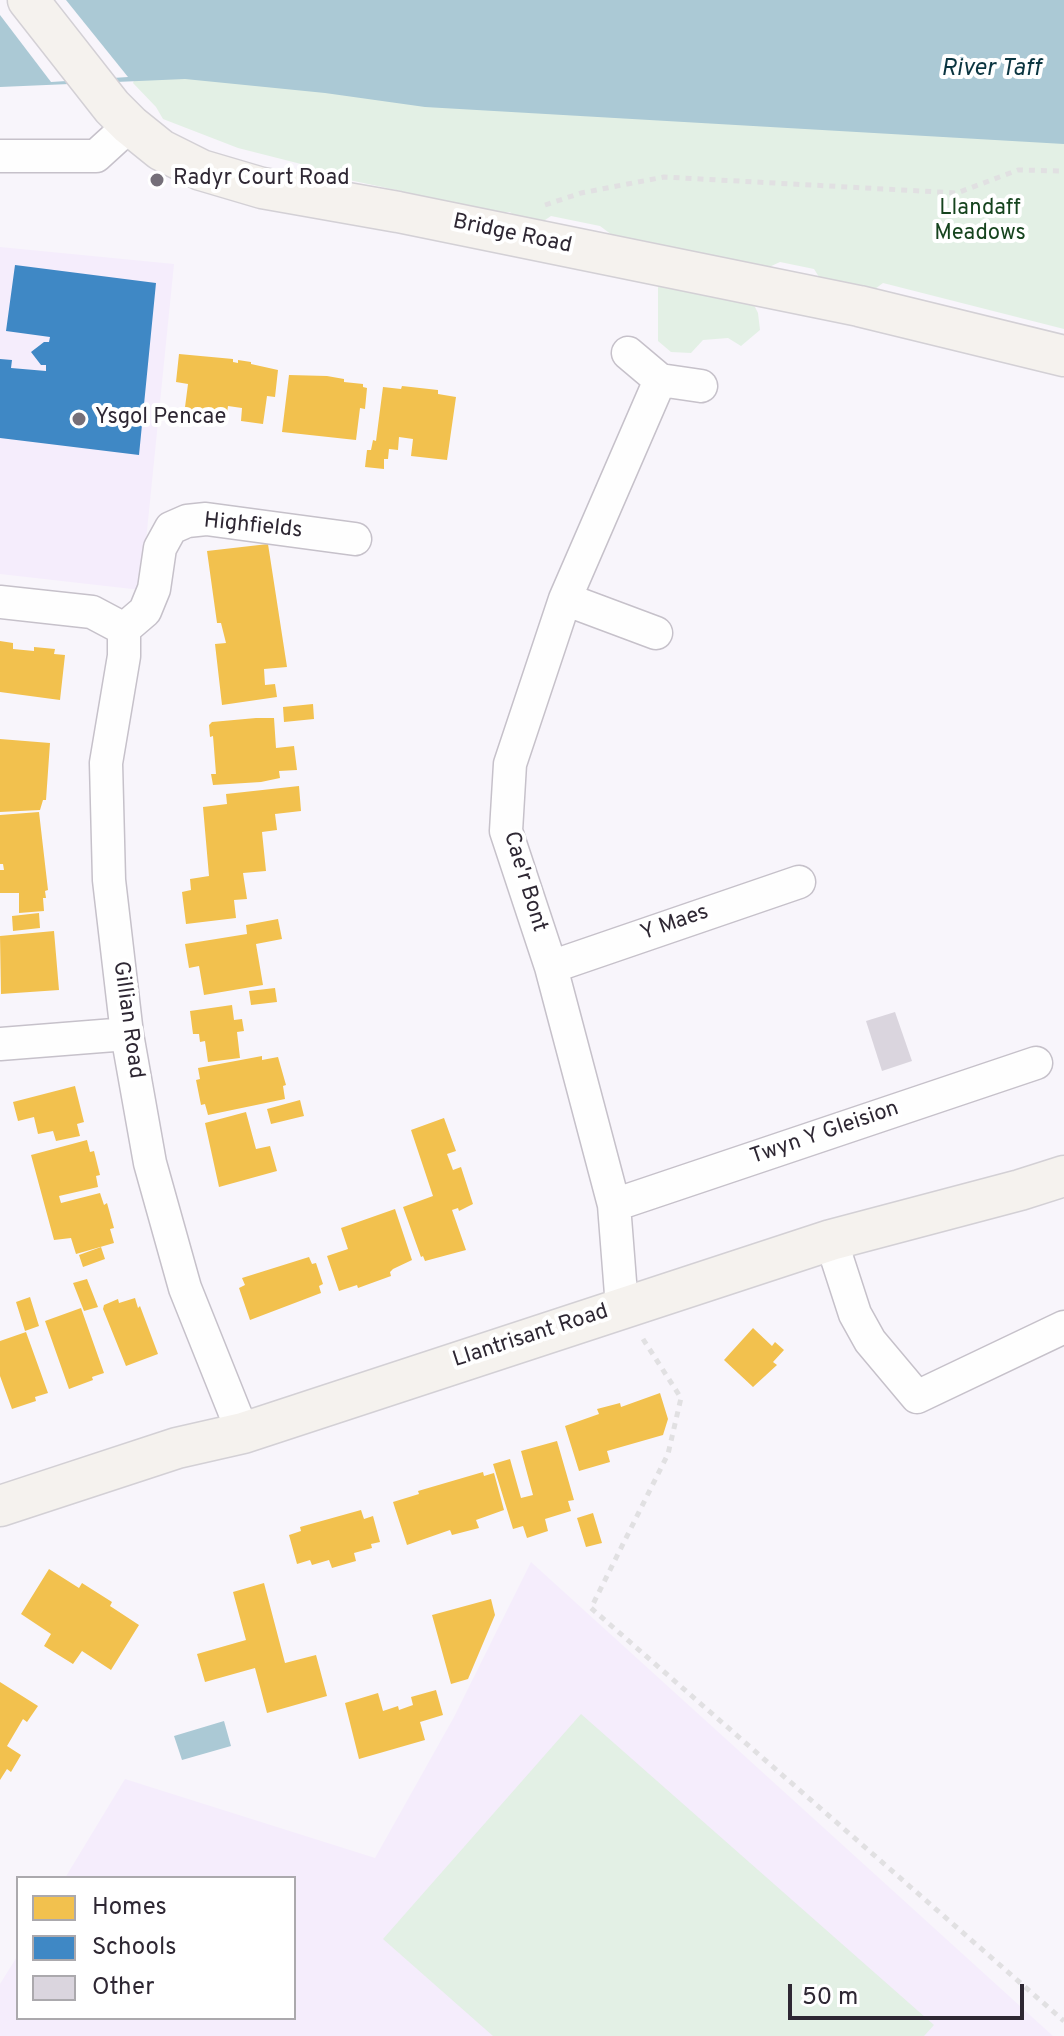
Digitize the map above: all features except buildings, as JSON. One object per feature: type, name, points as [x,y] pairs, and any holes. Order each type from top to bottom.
[{"type":"main road","name":"Bridge Road","points":[[28,0],[121,116],[183,162],[262,188],[398,212],[859,306],[1064,356]]},
{"type":"main road","name":"Llantrisant Road","points":[[0,1506],[177,1448],[243,1433],[831,1240],[1064,1176]]},
{"type":"street","points":[[0,156],[96,156],[121,116]]},
{"type":"street","points":[[628,353],[660,380],[701,386]]},
{"type":"street","name":"Cae'r Bont","points":[[622,1307],[614,1205],[551,967],[506,831],[510,764],[565,599],[660,380]]},
{"type":"street","name":"Highfields","points":[[124,629],[145,611],[154,589],[160,548],[171,528],[187,521],[206,519],[355,539]]},
{"type":"street","points":[[565,599],[656,633]]},
{"type":"street","points":[[0,602],[92,612],[124,629]]},
{"type":"street","name":"Gillian Road","points":[[124,629],[124,656],[106,763],[109,880],[127,1034],[150,1163],[185,1288],[243,1433]]},
{"type":"street","name":"Y Maes","points":[[551,967],[799,882]]},
{"type":"street","points":[[0,1044],[127,1034]]},
{"type":"street","name":"Twyn Y Gleision","points":[[614,1205],[1036,1063]]},
{"type":"street","points":[[831,1240],[855,1314],[870,1341],[917,1397],[1064,1327]]},
{"type":"path","points":[[539,207],[581,193],[664,177],[957,193],[1018,170],[1064,171]]},
{"type":"path","points":[[622,1307],[681,1398],[668,1454],[591,1608],[1064,2021]]},
{"type":"shaded area","name":"Ysgol Pencae","points":[[0,247],[174,264],[141,590],[0,574]]},
{"type":"shaded area","points":[[531,1562],[1053,2036],[0,2036],[0,1984],[16,1958],[16,2020],[296,2020],[296,1876],[66,1876],[125,1779],[375,1858],[454,1717]]},
{"type":"green space","name":"Llandaff Meadows","points":[[138,69],[1064,124],[1064,329],[883,283],[875,289],[828,291],[814,269],[780,262],[767,268],[749,295],[758,313],[760,330],[741,346],[728,338],[703,340],[691,353],[671,352],[658,341],[658,253],[616,238],[600,226],[551,216],[533,228],[520,223],[510,212],[493,214],[417,203],[401,191],[349,180],[238,148],[163,119],[133,83]]},
{"type":"green space","points":[[581,1714],[934,2025],[924,2036],[493,2036],[383,1939]]},
{"type":"water","name":"River Taff","points":[[0,0],[1064,0],[1064,144],[425,107],[185,79],[0,87]]},
{"type":"water","points":[[224,1721],[231,1746],[182,1760],[174,1736]]},
{"type":"pier","points":[[0,0],[66,0],[128,77],[51,82],[0,15]]},
{"type":"place","name":"Radyr Court Road","points":[[157,180]]},
{"type":"place","name":"Ysgol Pencae","points":[[79,419]]}]
